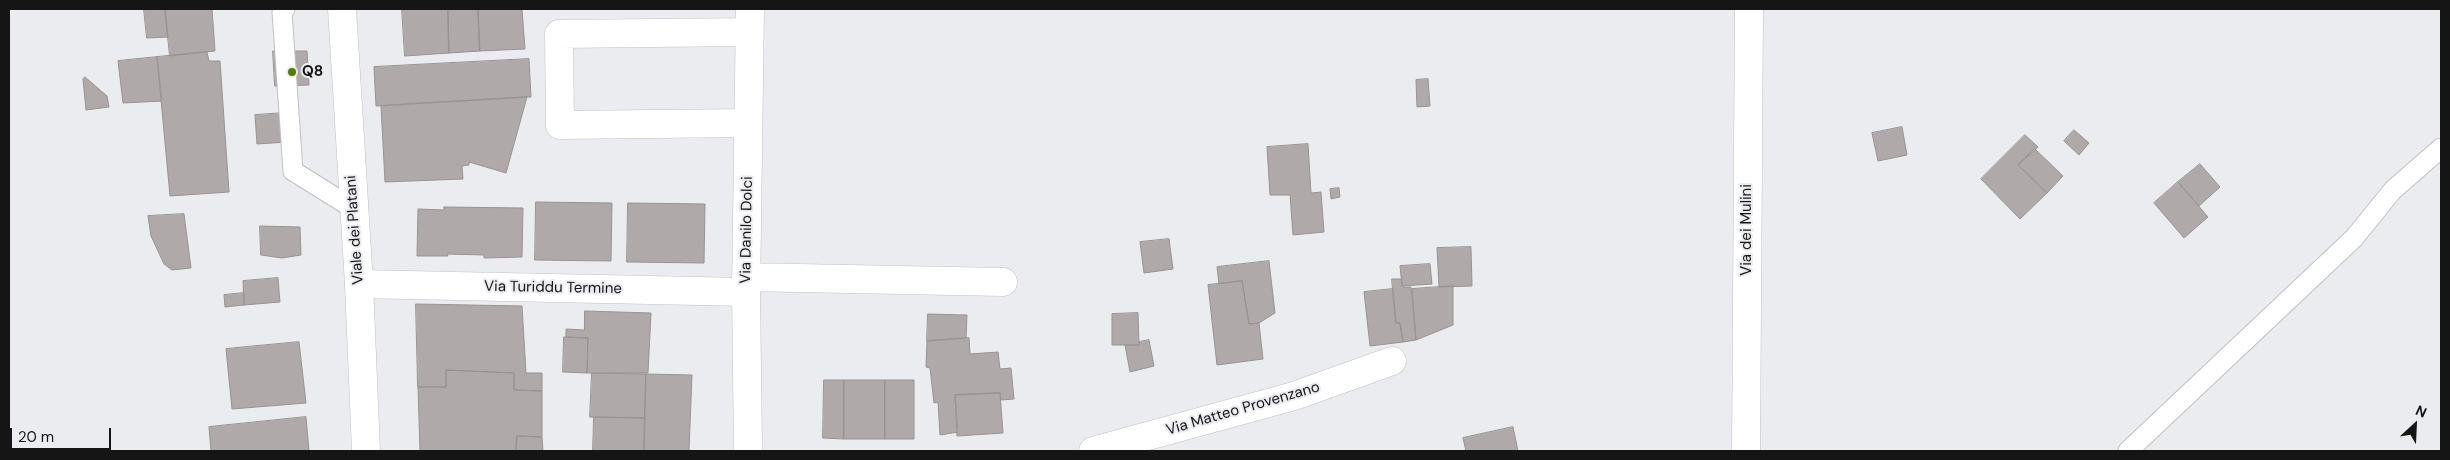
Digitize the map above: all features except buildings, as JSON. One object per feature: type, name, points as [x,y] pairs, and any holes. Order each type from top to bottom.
[{"type":"street","name":"Viale dei Platani","points":[[342,9],[359,284],[366,451]]},
{"type":"street","name":"Via dei Mulini","points":[[1746,451],[1749,9]]},
{"type":"street","name":"Via Danilo Dolci","points":[[748,451],[746,284],[750,20]]},
{"type":"street","points":[[748,123],[560,125],[559,34],[750,20]]},
{"type":"street","name":"Via Turiddu Termine","points":[[359,284],[1003,282]]},
{"type":"street","name":"Via Matteo Provenzano","points":[[1093,451],[1294,396],[1392,361]]},
{"type":"lane","points":[[285,9],[282,12],[293,171],[354,209]]},
{"type":"lane","points":[[2128,451],[2354,238],[2393,190],[2441,148]]},
{"type":"place","name":"Q8","points":[[292,72]]}]
